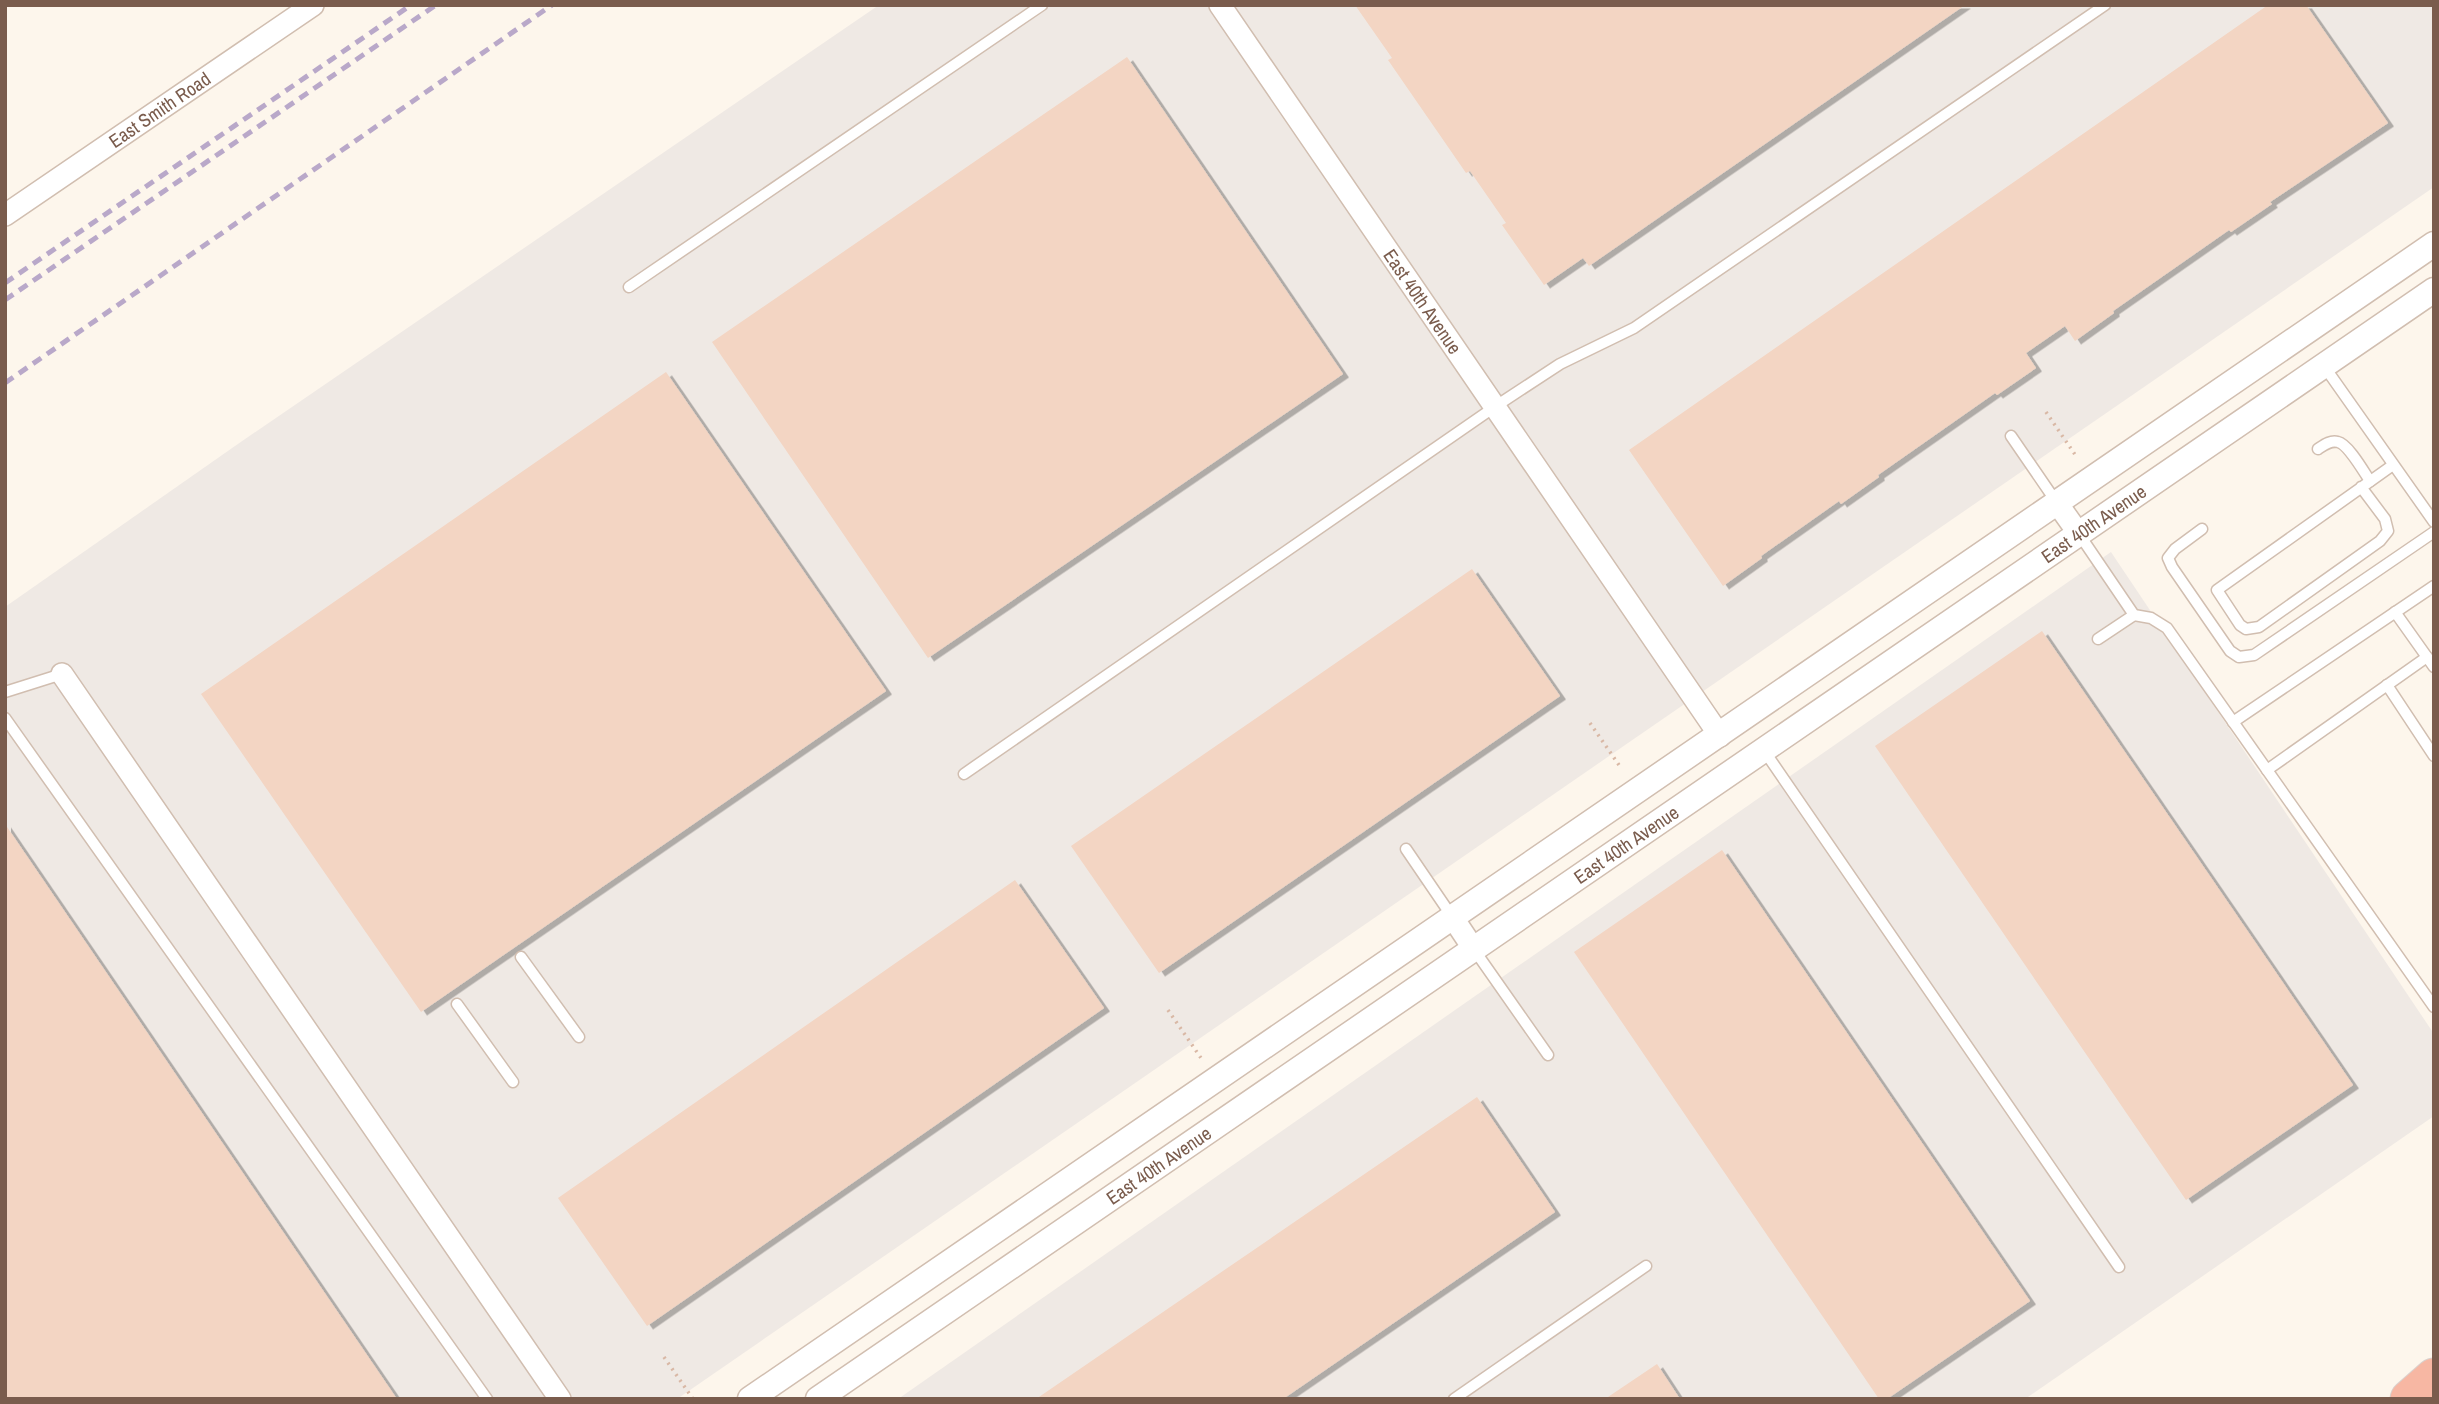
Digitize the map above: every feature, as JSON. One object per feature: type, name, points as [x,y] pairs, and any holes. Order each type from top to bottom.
[{"type":"highway","points":[[2409,1399],[2434,1377]]},
{"type":"street","name":"East Smith Road","points":[[5,215],[313,5]]},
{"type":"street","name":"East 40th Avenue","points":[[1220,5],[1720,736]]},
{"type":"street","name":"East 40th Avenue","points":[[750,1399],[2434,244]]},
{"type":"street","name":"East 40th Avenue","points":[[818,1399],[2434,290]]},
{"type":"street","points":[[2057,503],[2079,534]]},
{"type":"street","points":[[62,674],[559,1399]]},
{"type":"street","points":[[1643,831],[1706,771],[1719,751],[1720,736]]},
{"type":"street","points":[[1453,918],[1473,948]]},
{"type":"lane","points":[[629,287],[1042,5]]},
{"type":"lane","points":[[964,774],[1496,406],[1560,364],[1633,328],[2105,5]]},
{"type":"lane","points":[[2324,366],[2434,522]]},
{"type":"lane","points":[[2011,436],[2057,503]]},
{"type":"lane","points":[[2318,449],[2328,442],[2339,442],[2345,446],[2366,484],[2385,519],[2388,531],[2380,541],[2259,628],[2246,629],[2240,625],[2217,590],[2366,484],[2393,465]]},
{"type":"lane","points":[[2203,529],[2175,548],[2168,558],[2230,651],[2239,657],[2254,655],[2434,532]]},
{"type":"lane","points":[[2079,534],[2134,615]]},
{"type":"lane","points":[[2233,722],[2434,586]]},
{"type":"lane","points":[[2267,769],[2387,685],[2430,662],[2395,612]]},
{"type":"lane","points":[[2098,639],[2134,615],[2151,618],[2166,628],[2434,1007]]},
{"type":"lane","points":[[5,692],[62,674]]},
{"type":"lane","points":[[2387,685],[2434,756]]},
{"type":"lane","points":[[5,718],[486,1399]]},
{"type":"lane","points":[[1763,749],[2119,1267]]},
{"type":"lane","points":[[1406,849],[1453,918]]},
{"type":"lane","points":[[1473,948],[1548,1055]]},
{"type":"lane","points":[[521,957],[579,1037]]},
{"type":"lane","points":[[457,1004],[513,1082]]},
{"type":"lane","points":[[1454,1399],[1646,1266]]},
{"type":"path","points":[[2046,412],[2077,456]]},
{"type":"path","points":[[1590,723],[1621,768]]},
{"type":"path","points":[[1168,1010],[1201,1058]]},
{"type":"path","points":[[664,1357],[693,1399]]},
{"type":"shaded area","points":[[879,5],[2434,5],[2434,187],[677,1399],[5,1399],[5,607],[235,446]]},
{"type":"shaded area","points":[[2111,552],[2434,1034],[2434,1116],[2025,1399],[898,1399]]},
{"type":"building","points":[[1355,5],[1965,5],[1589,266],[1583,258],[1544,285],[1502,225],[1506,223],[1470,171],[1466,173],[1388,60],[1392,58]]},
{"type":"building","points":[[2268,5],[2306,5],[2388,123],[2270,202],[2272,204],[2231,232],[2229,230],[2113,311],[2114,313],[2075,341],[2065,326],[2026,353],[2036,368],[1997,395],[1995,393],[1841,504],[1839,501],[1723,586],[1629,450]]},
{"type":"building","points":[[1127,57],[1343,374],[928,658],[712,342]]},
{"type":"building","points":[[666,372],[886,691],[421,1012],[201,694]]},
{"type":"building","points":[[1472,569],[1560,696],[1159,973],[1071,846]]},
{"type":"building","points":[[2042,631],[2353,1085],[2186,1200],[1875,746]]},
{"type":"building","points":[[5,824],[397,1399],[5,1399]]},
{"type":"building","points":[[1722,850],[2030,1301],[1887,1399],[1879,1399],[1574,952]]},
{"type":"building","points":[[1015,880],[1104,1008],[647,1326],[558,1198]]},
{"type":"building","points":[[1477,1097],[1555,1212],[1283,1399],[1036,1399]]},
{"type":"building","points":[[1657,1364],[1680,1399],[1605,1399]]},
{"type":"railway","points":[[5,283],[411,5]]},
{"type":"railway","points":[[5,300],[436,5]]},
{"type":"railway","points":[[5,383],[552,5]]}]
